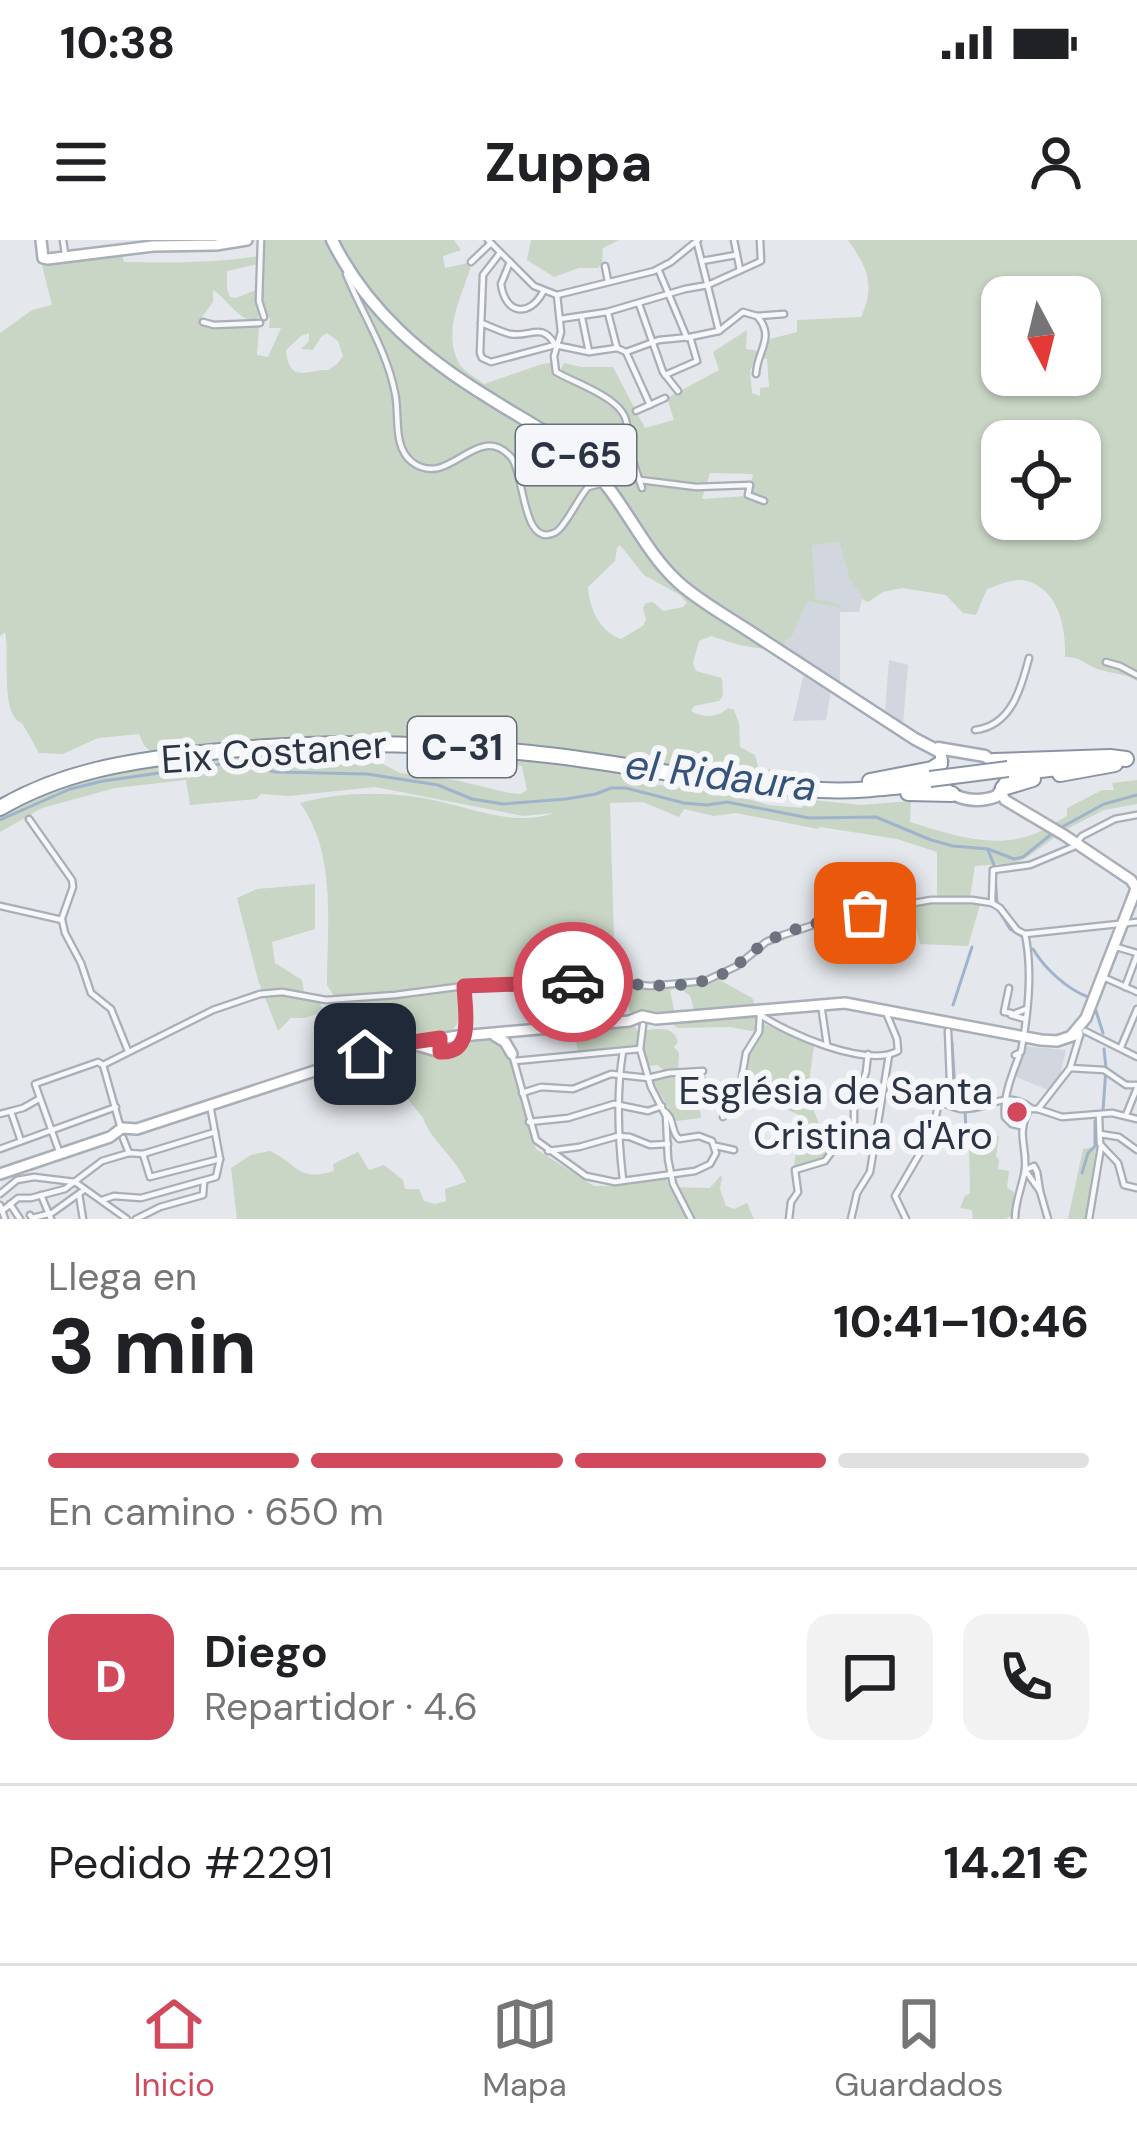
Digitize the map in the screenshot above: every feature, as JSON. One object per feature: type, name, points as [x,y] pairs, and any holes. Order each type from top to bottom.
[{"type":"highway","name":"Eix Costaner","points":[[0,806],[57,780],[105,766],[322,743],[498,750],[757,785],[831,789],[1005,781],[1078,765],[1132,761]]},
{"type":"highway","name":"C-65","points":[[994,761],[1132,761]]},
{"type":"highway","points":[[831,789],[921,772],[941,762]]},
{"type":"highway","points":[[831,789],[952,794]]},
{"type":"main road","name":"C-65","points":[[332,240],[372,302],[406,339],[442,369],[585,461],[645,544],[688,590],[940,752],[939,781],[952,794]]},
{"type":"main road","name":"C-65","points":[[923,744],[994,761]]},
{"type":"main road","points":[[941,762],[960,752]]},
{"type":"main road","points":[[952,794],[986,800],[1005,781],[994,761]]},
{"type":"street","points":[[43,257],[41,241],[59,240],[65,254]]},
{"type":"street","points":[[43,257],[108,244],[222,240]]},
{"type":"street","points":[[43,257],[247,240]]},
{"type":"street","points":[[203,322],[262,320],[261,240]]},
{"type":"street","points":[[471,262],[489,241],[534,286],[557,295],[658,269],[697,240],[719,331]]},
{"type":"street","points":[[734,240],[740,270]]},
{"type":"street","points":[[560,319],[581,318],[708,285],[761,261],[760,240]]},
{"type":"street","points":[[500,253],[484,275],[480,353],[491,362],[555,345],[589,352],[626,352],[653,342],[719,331],[743,312],[784,314]]},
{"type":"street","points":[[702,261],[736,255]]},
{"type":"street","points":[[510,262],[501,284],[504,297],[520,310],[536,305],[544,291]]},
{"type":"street","points":[[605,266],[608,281]]},
{"type":"street","points":[[349,269],[347,276],[390,374],[403,452],[423,468],[455,463],[482,445],[509,454],[518,466],[529,520],[544,534],[556,532],[588,487],[603,482],[627,422],[623,409],[556,372],[557,295]]},
{"type":"street","points":[[658,269],[697,361],[665,375]]},
{"type":"street","points":[[638,304],[665,375],[678,391]]},
{"type":"street","points":[[607,312],[617,349]]},
{"type":"street","points":[[756,374],[767,341],[758,316]]},
{"type":"street","points":[[581,318],[589,352]]},
{"type":"street","points":[[467,325],[481,324],[514,335],[544,332],[555,345]]},
{"type":"street","points":[[626,352],[650,405]]},
{"type":"street","points":[[636,411],[665,398]]},
{"type":"street","points":[[624,435],[641,484],[750,485],[748,495],[764,501]]},
{"type":"street","points":[[975,730],[994,726],[1009,712],[1029,658]]},
{"type":"street","points":[[1106,662],[1137,675]]},
{"type":"street","points":[[1005,781],[1005,800],[1076,843],[1135,887],[1070,1068],[1022,1126],[1025,1170],[1015,1219]]},
{"type":"street","points":[[986,800],[1012,804]]},
{"type":"street","points":[[992,903],[993,869],[1030,865],[1073,847],[1082,836],[1115,819],[1137,815]]},
{"type":"street","points":[[28,819],[72,880],[62,920],[65,933],[91,993],[111,1009],[128,1051]]},
{"type":"street","points":[[103,1065],[212,1010],[258,994],[282,992],[326,1000],[464,985],[603,981],[650,986],[705,981],[737,967],[773,939],[844,915],[931,900],[992,903],[1025,934],[1125,924]]},
{"type":"street","points":[[0,906],[62,920]]},
{"type":"street","points":[[1022,1126],[1005,1117],[1004,1107],[1024,1037],[1025,934]]},
{"type":"street","points":[[1112,946],[1137,954],[1125,987]]},
{"type":"street","points":[[1094,994],[1112,946]]},
{"type":"street","points":[[1103,977],[1137,992]]},
{"type":"street","points":[[399,1044],[452,1053],[463,1043],[464,985]]},
{"type":"street","points":[[1009,988],[1004,1012],[1026,1009]]},
{"type":"street","points":[[0,1174],[399,1044],[440,1038],[510,1036],[845,1003],[951,1028],[1071,1043],[1076,1051]]},
{"type":"street","points":[[821,1004],[827,1045]]},
{"type":"street","points":[[758,1012],[785,1030],[845,1053],[889,1055],[898,1046],[885,1010]]},
{"type":"street","points":[[723,1117],[742,1085],[746,1053],[759,1032],[758,1012]]},
{"type":"street","points":[[1011,1012],[1025,1019]]},
{"type":"street","points":[[1121,1047],[1136,1014]]},
{"type":"street","points":[[642,1021],[640,1049],[668,1129],[673,1184],[691,1219]]},
{"type":"street","points":[[906,1219],[896,1196],[932,1136],[950,1081],[951,1028]]},
{"type":"street","points":[[1057,1041],[1081,1030],[1137,1057]]},
{"type":"street","points":[[510,1036],[536,1140],[586,1176],[607,1182],[703,1168],[714,1159],[716,1146]]},
{"type":"street","points":[[440,1038],[440,1052]]},
{"type":"street","points":[[513,1058],[640,1049]]},
{"type":"street","points":[[623,1051],[618,1136],[623,1180]]},
{"type":"street","points":[[788,1219],[798,1192],[796,1170],[825,1161],[854,1122],[868,1054]]},
{"type":"street","points":[[851,1219],[857,1193],[870,1172],[889,1055]]},
{"type":"street","points":[[60,1154],[34,1084],[98,1062],[103,1065],[124,1135],[143,1154],[150,1177],[220,1159]]},
{"type":"street","points":[[1070,1068],[1106,1071],[1126,1085],[1137,1086],[1126,1115]]},
{"type":"street","points":[[521,1093],[542,1087],[574,1089],[620,1074],[648,1078],[703,1071]]},
{"type":"street","points":[[0,1114],[40,1099]]},
{"type":"street","points":[[940,1102],[962,1109],[1007,1099],[1062,1117],[1126,1115],[1137,1119]]},
{"type":"street","points":[[101,1200],[156,1195],[217,1177],[220,1159],[210,1105]]},
{"type":"street","points":[[529,1122],[619,1105],[663,1109]]},
{"type":"street","points":[[1,1146],[116,1107]]},
{"type":"street","points":[[663,1109],[679,1139],[705,1137],[716,1146],[734,1150]]},
{"type":"street","points":[[11,1112],[21,1141]]},
{"type":"street","points":[[1079,1125],[1082,1114]]},
{"type":"street","points":[[1089,1219],[1101,1148],[1099,1115]]},
{"type":"street","points":[[143,1154],[215,1132]]},
{"type":"street","points":[[1100,1134],[1114,1135],[1137,1149]]},
{"type":"street","points":[[30,1216],[53,1217],[124,1135]]},
{"type":"street","points":[[548,1151],[618,1136],[650,1145],[668,1144]]},
{"type":"street","points":[[1101,1148],[1118,1163],[1124,1184],[1137,1188]]},
{"type":"street","points":[[1025,1170],[1040,1191],[1048,1219]]},
{"type":"street","points":[[0,1193],[17,1180],[34,1177],[80,1186],[128,1219]]},
{"type":"street","points":[[136,1219],[203,1195],[204,1182]]},
{"type":"street","points":[[2,1212],[18,1198],[80,1186]]},
{"type":"street","points":[[74,1219],[83,1217],[80,1186]]},
{"type":"street","points":[[65,1189],[68,1203]]},
{"type":"street","points":[[41,1195],[53,1217]]},
{"type":"street","points":[[156,1195],[160,1208]]},
{"type":"street","points":[[10,1204],[20,1219]]},
{"type":"shaded area","points":[[839,542],[850,581],[862,593],[859,612],[840,612],[840,682],[782,648],[807,601],[841,607],[816,600],[812,544]]},
{"type":"shaded area","points":[[889,660],[908,665],[903,723],[885,711]]},
{"type":"shaded area","points":[[804,673],[831,691],[826,720],[793,721]]},
{"type":"shaded area","points":[[1023,1046],[1066,1050],[1059,1080],[1050,1091],[1014,1076]]},
{"type":"green space","points":[[265,240],[454,240],[461,250],[443,256],[445,268],[471,266],[453,328],[452,340],[462,368],[484,384],[542,364],[550,363],[560,371],[564,363],[613,367],[645,428],[674,420],[667,398],[719,370],[713,352],[747,330],[746,349],[759,351],[750,371],[752,393],[760,396],[760,388],[769,387],[767,359],[761,358],[770,339],[797,332],[797,320],[861,317],[868,295],[867,277],[848,240],[1137,240],[1137,681],[1065,657],[1058,612],[1038,586],[1017,580],[987,589],[976,615],[963,613],[946,595],[902,588],[868,602],[850,581],[839,542],[812,545],[816,599],[841,604],[840,614],[840,608],[807,601],[782,648],[755,648],[711,636],[699,641],[693,663],[696,671],[722,678],[723,696],[691,711],[710,716],[734,710],[740,747],[755,755],[759,770],[777,769],[776,780],[536,747],[413,738],[282,740],[151,752],[139,734],[98,738],[63,754],[39,753],[11,709],[5,632],[0,636],[0,333],[32,310],[52,305],[41,262],[122,255],[124,262],[259,256],[258,264],[227,271],[230,297],[256,290],[260,313],[256,321],[238,313],[213,290],[213,302],[199,321],[206,327],[259,327],[257,355],[268,357],[281,328],[269,328]],"holes":[[[309,333],[301,349],[313,350],[327,333],[338,341],[343,356],[337,364],[328,370],[301,373],[291,368],[286,350]],[[710,473],[753,475],[746,496],[702,499]],[[620,545],[644,575],[687,603],[663,611],[653,602],[646,603],[644,625],[621,639],[597,618],[588,587],[615,561]]]},
{"type":"green space","points":[[531,240],[619,240],[603,248],[598,268],[579,268],[554,277],[527,260]]},
{"type":"green space","points":[[353,748],[353,757],[379,762],[400,773],[509,793],[527,790],[522,766],[434,752],[559,761],[769,805],[802,808],[804,799],[861,805],[911,801],[910,822],[979,840],[1013,840],[1047,828],[1058,835],[1015,863],[975,866],[970,897],[941,897],[937,895],[937,852],[897,839],[736,813],[714,816],[684,809],[679,817],[643,802],[610,803],[614,938],[610,979],[506,981],[334,996],[327,985],[325,867],[312,823],[300,803],[389,794],[512,818],[554,813],[524,816],[375,787],[289,796],[261,794],[256,799],[190,805],[186,780],[115,788],[42,808],[0,832],[0,813],[51,786],[156,761]]},
{"type":"green space","points":[[1137,780],[1137,804],[1104,810],[1063,831],[1053,824],[1067,816],[1067,808],[1102,790],[1114,790],[1112,783]]},
{"type":"green space","points":[[315,884],[315,929],[272,942],[275,963],[302,980],[305,998],[318,1001],[325,1011],[291,1018],[278,1031],[258,980],[237,898],[257,889]]},
{"type":"green space","points":[[911,905],[980,905],[968,946],[920,944]]},
{"type":"green space","points":[[718,979],[752,998],[753,1007],[695,1013],[690,996],[680,988],[670,990],[675,1015],[653,1016],[630,1012],[621,986],[662,987]]},
{"type":"green space","points":[[460,989],[460,1019],[452,1031],[409,1034],[370,1045],[332,1002]]},
{"type":"green space","points":[[767,1011],[764,1024],[814,1046],[811,1103],[817,1129],[831,1149],[810,1163],[794,1166],[796,1151],[809,1147],[817,1136],[795,1124],[799,1115],[745,1091],[750,1054],[761,1037],[757,1032],[674,1025],[675,1020]]},
{"type":"green space","points":[[632,1023],[638,1031],[672,1032],[678,1042],[674,1047],[679,1053],[678,1069],[648,1066],[644,1046],[578,1053],[574,1029]]},
{"type":"green space","points":[[494,1037],[506,1046],[536,1149],[594,1186],[666,1177],[669,1187],[710,1188],[720,1176],[726,1206],[734,1209],[747,1203],[754,1219],[237,1219],[231,1168],[251,1155],[270,1151],[313,1174],[334,1171],[333,1164],[358,1152],[369,1170],[384,1165],[403,1180],[405,1189],[419,1189],[424,1201],[446,1201],[445,1189],[466,1182],[373,1055],[422,1042]]},
{"type":"green space","points":[[706,1076],[708,1084],[687,1087],[688,1100],[700,1108],[701,1118],[676,1121],[652,1080]]},
{"type":"green space","points":[[999,1136],[998,1169],[1009,1171],[1012,1215],[973,1219],[972,1210],[960,1208],[970,1193],[969,1139]]},
{"type":"green space","points":[[1096,1147],[1085,1219],[1068,1219],[1083,1149]]},
{"type":"waterway","name":"el Ridaura","points":[[0,820],[70,789],[236,762],[275,772],[367,774],[438,785],[472,799],[503,804],[626,788],[684,803],[727,802],[809,818],[876,817],[931,840],[988,849],[1014,859],[1054,832]]},
{"type":"waterway","name":"el Ridaura","points":[[1062,827],[1104,804],[1137,795]]},
{"type":"waterway","points":[[988,850],[994,865]]},
{"type":"waterway","points":[[995,876],[997,903]]},
{"type":"waterway","points":[[998,909],[1010,929],[1023,937],[1024,945]]},
{"type":"waterway","points":[[953,1005],[972,947]]},
{"type":"waterway","points":[[1033,949],[1057,978],[1088,997]]},
{"type":"waterway","points":[[1096,1011],[1103,1033]]},
{"type":"waterway","points":[[952,1042],[955,1091],[964,1106]]},
{"type":"waterway","points":[[1103,1111],[1104,1049]]},
{"type":"waterway","points":[[965,1111],[966,1129]]},
{"type":"waterway","points":[[1082,1173],[1095,1146],[1095,1121]]},
{"type":"way so far","points":[[573,982],[650,986],[705,981],[737,967],[773,939],[844,915],[865,913]]},
{"type":"place","name":"Església de Santa Cristina d'Aro","points":[[1017,1112]]},
{"type":"route","points":[[365,1054],[440,1038],[443,1054],[460,1048],[465,1036],[464,986],[573,982]]}]
